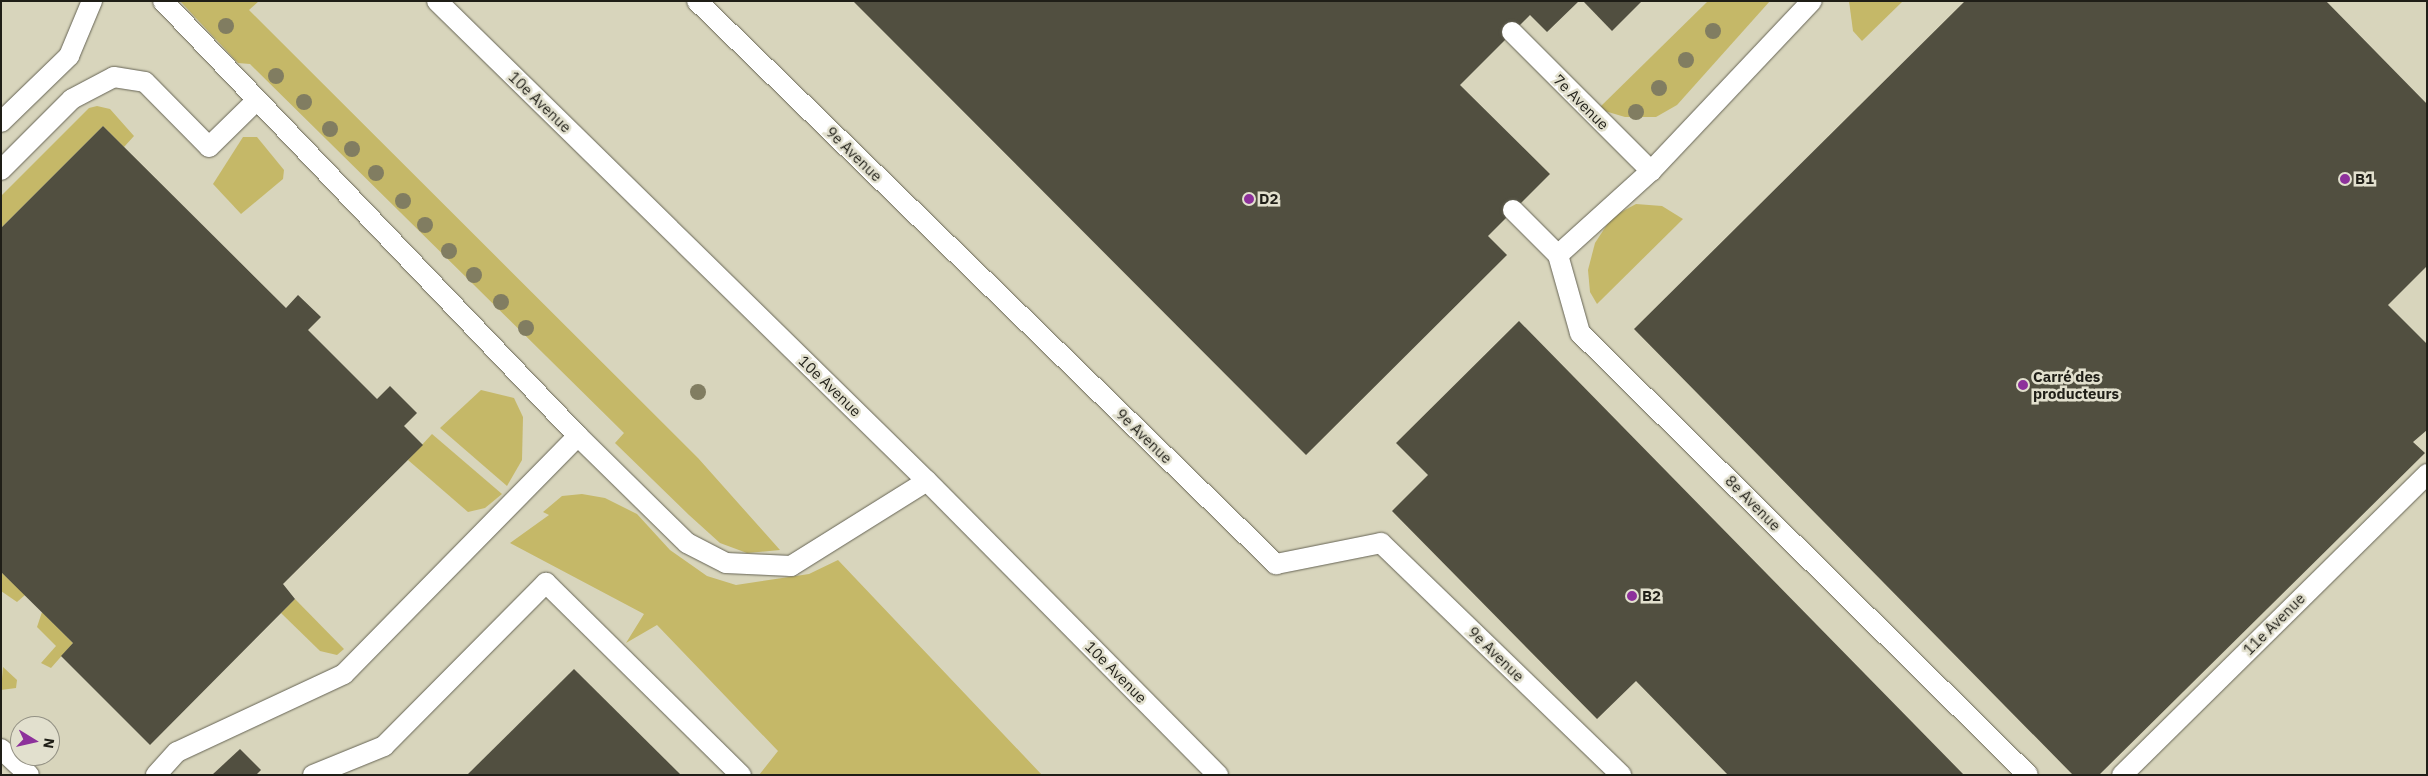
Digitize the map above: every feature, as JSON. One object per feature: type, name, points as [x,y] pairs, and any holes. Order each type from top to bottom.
[{"type":"lane","points":[[1,122],[69,56],[92,1]]},
{"type":"lane","points":[[163,1],[578,436],[687,543],[726,563],[792,566],[927,481]]},
{"type":"lane","name":"10e Avenue","points":[[437,1],[927,481],[1218,775]]},
{"type":"lane","name":"9e Avenue","points":[[697,1],[1276,564],[1381,543],[1621,775]]},
{"type":"lane","points":[[1558,255],[1651,171],[1812,1]]},
{"type":"lane","name":"7e Avenue","points":[[1512,32],[1651,171]]},
{"type":"lane","points":[[1,170],[72,99],[114,77],[145,82],[209,147],[257,100]]},
{"type":"lane","name":"8e Avenue","points":[[1513,210],[1558,255],[1580,333],[2028,775]]},
{"type":"lane","points":[[156,775],[177,752],[344,674],[578,436]]},
{"type":"lane","name":"11e Avenue","points":[[2122,775],[2427,474]]},
{"type":"lane","points":[[313,775],[384,746],[546,583],[741,775]]},
{"type":"lane","points":[[1,749],[29,775]]},
{"type":"shaded area","points":[[1,1],[2427,1],[2427,775],[1,775]]},
{"type":"shaded area","points":[[180,1],[259,1],[249,10],[698,458],[780,550],[747,553],[720,543],[689,515],[615,443],[624,433],[250,64],[238,63]]},
{"type":"shaded area","points":[[1708,1],[1770,1],[1677,105],[1656,117],[1625,117],[1598,109]]},
{"type":"shaded area","points":[[1849,1],[1903,1],[1862,41],[1853,31]]},
{"type":"shaded area","points":[[97,106],[110,109],[134,136],[124,147],[103,126],[1,228],[1,196],[89,108]]},
{"type":"shaded area","points":[[243,137],[257,137],[284,170],[283,179],[241,214],[213,184]]},
{"type":"shaded area","points":[[1636,204],[1662,206],[1683,219],[1597,304],[1590,292],[1588,270],[1595,243],[1612,217]]},
{"type":"shaded area","points":[[481,390],[514,398],[523,417],[522,460],[507,486],[440,428]]},
{"type":"shaded area","points":[[432,434],[502,494],[485,508],[468,512],[408,460]]},
{"type":"shaded area","points":[[582,494],[605,498],[637,514],[670,550],[707,576],[736,585],[809,574],[838,560],[1042,775],[759,775],[778,751],[657,625],[626,643],[644,614],[510,543],[549,515],[543,512],[562,496]]},
{"type":"shaded area","points":[[1,572],[25,595],[17,602],[1,591]]},
{"type":"shaded area","points":[[295,599],[344,649],[337,655],[320,651],[281,613]]},
{"type":"shaded area","points":[[42,612],[73,643],[51,668],[41,663],[56,646],[37,627]]},
{"type":"shaded area","points":[[3,667],[17,680],[16,688],[1,690]]},
{"type":"building","name":"D2","points":[[853,1],[1579,1],[1547,32],[1530,15],[1460,85],[1550,174],[1488,236],[1507,255],[1306,455]]},
{"type":"building","points":[[1583,1],[1642,1],[1612,31]]},
{"type":"building","name":"Carré des producteurs","points":[[1965,1],[2326,1],[2427,104],[2427,266],[2388,305],[2427,344],[2427,430],[2413,442],[2425,453],[2099,775],[2073,775],[1634,329]]},
{"type":"building","points":[[103,126],[286,308],[298,295],[321,317],[308,330],[377,399],[390,386],[417,413],[404,426],[423,445],[283,584],[295,599],[150,745],[61,656],[73,643],[1,572],[1,228]]},
{"type":"building","name":"B2","points":[[1519,321],[1964,775],[1728,775],[1636,681],[1597,719],[1392,511],[1428,475],[1396,443]]},
{"type":"building","points":[[574,669],[681,775],[467,775]]},
{"type":"building","points":[[240,749],[261,770],[256,775],[212,775]]},
{"type":"place","name":"B1","points":[[2345,179]]},
{"type":"place","name":"D2","points":[[1249,199]]},
{"type":"place","name":"Carré des producteurs","points":[[2023,385]]},
{"type":"place","name":"B2","points":[[1632,596]]}]
